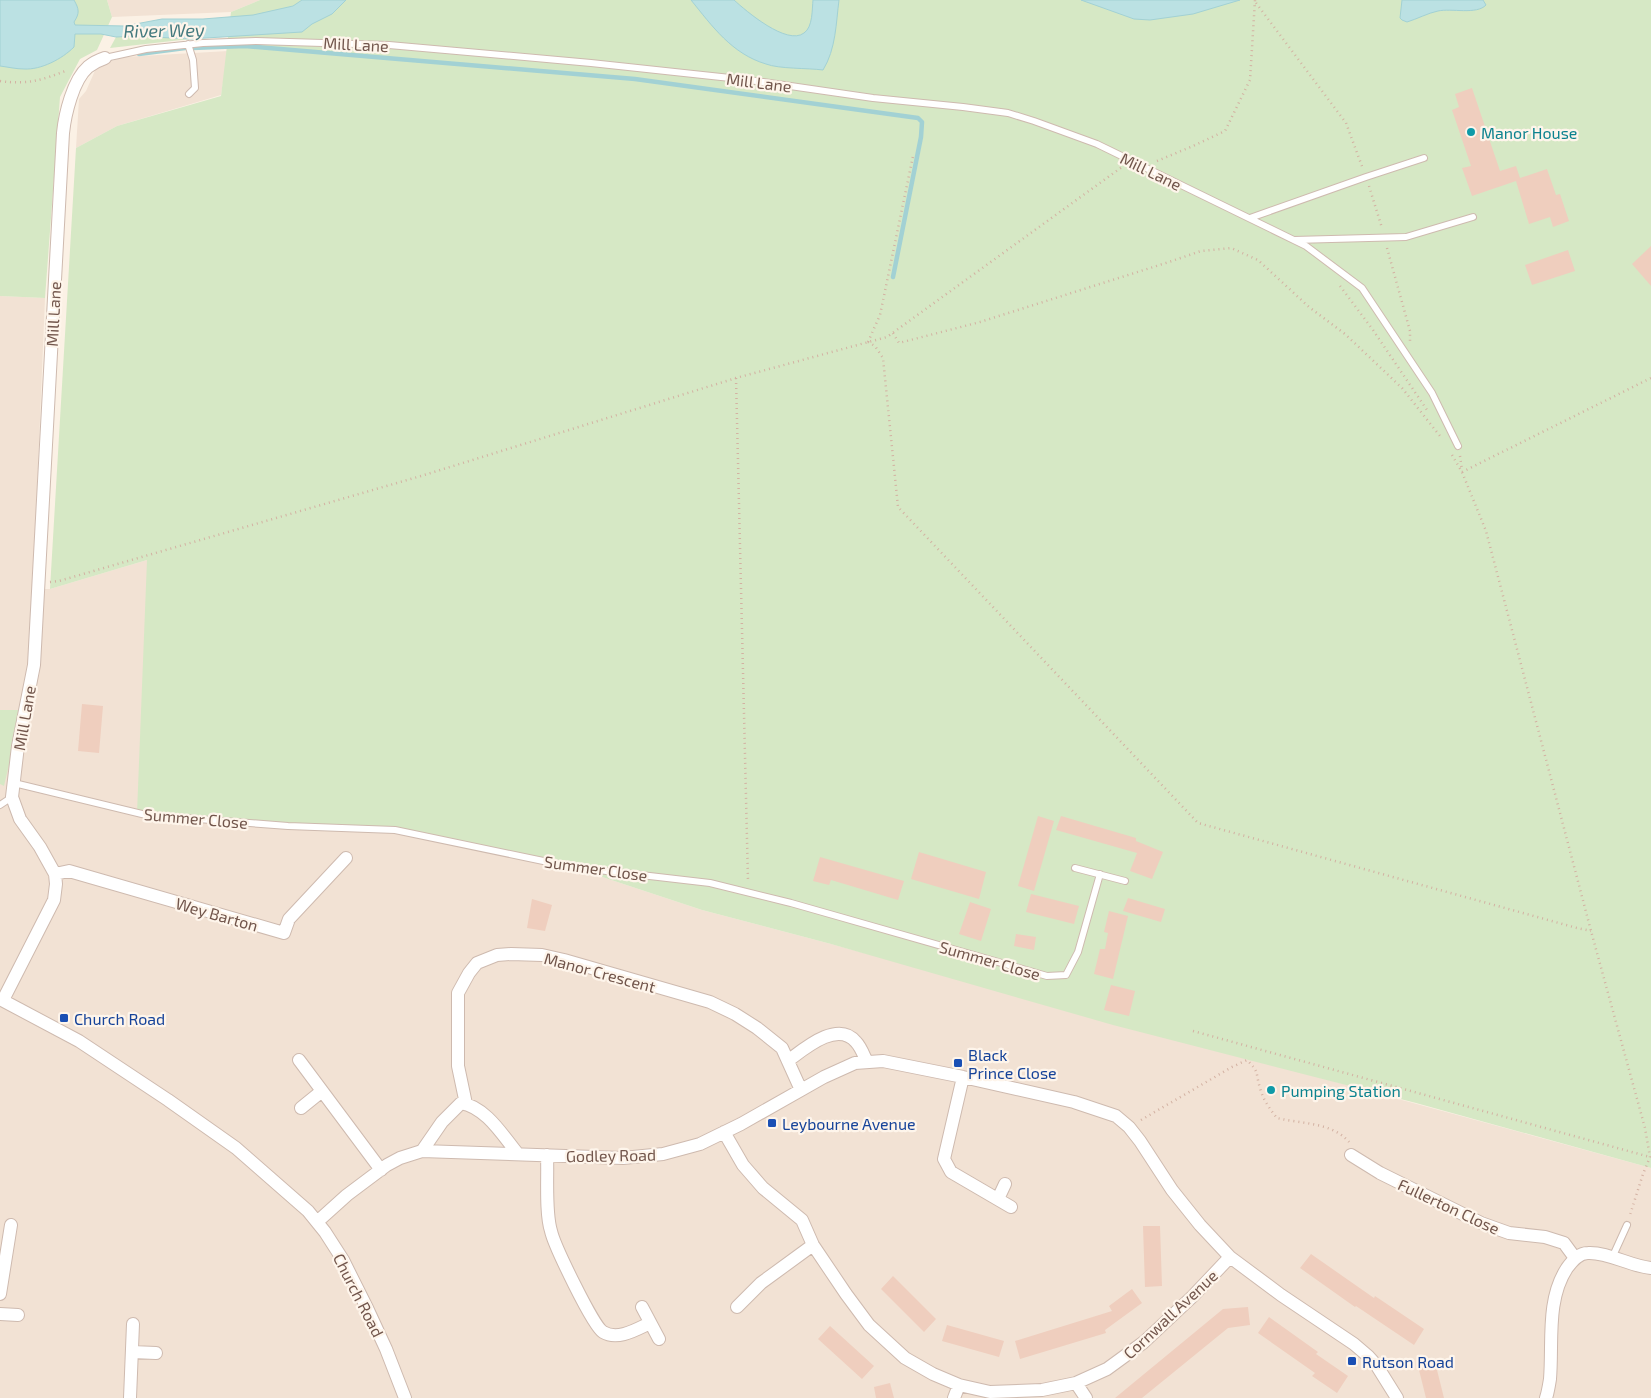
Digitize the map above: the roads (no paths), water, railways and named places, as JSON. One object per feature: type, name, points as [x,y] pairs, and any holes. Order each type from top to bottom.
[{"type":"street","name":"Mill Lane","points":[[55,874],[40,847],[20,819],[12,797],[18,746],[34,665],[62,133],[67,108],[83,74],[87,68],[105,58]]},
{"type":"street","name":"Wey Barton","points":[[55,874],[70,871],[284,933],[289,919],[346,858]]},
{"type":"street","points":[[1,999],[54,900],[55,874]]},
{"type":"street","name":"Manor Crescent","points":[[466,1104],[458,1066],[458,993],[477,963],[497,955],[511,954],[542,955],[564,960],[710,1002],[735,1014],[757,1028],[782,1048],[801,1090]]},
{"type":"street","name":"Church Road","points":[[1,999],[79,1041],[126,1071],[228,1142],[308,1211],[325,1232],[343,1260],[386,1349],[406,1398]]},
{"type":"street","points":[[789,1060],[807,1046],[833,1033],[848,1034],[857,1042],[867,1062]]},
{"type":"street","points":[[298,1060],[381,1170]]},
{"type":"street","name":"Godley Road","points":[[317,1222],[347,1195],[381,1170],[400,1158],[422,1151],[623,1158],[663,1154],[700,1144],[824,1077],[855,1064],[883,1061],[963,1076],[1074,1102],[1116,1116],[1129,1128],[1172,1190],[1230,1257]]},
{"type":"street","points":[[963,1076],[944,1159],[951,1172],[1011,1207]]},
{"type":"street","points":[[301,1108],[322,1092]]},
{"type":"street","points":[[422,1151],[442,1122],[461,1103],[471,1105],[488,1118],[518,1154]]},
{"type":"street","points":[[724,1132],[743,1165],[762,1188],[802,1220],[814,1245],[761,1283],[737,1307]]},
{"type":"street","points":[[547,1155],[551,1232],[595,1324],[604,1333],[615,1335],[628,1333],[650,1323]]},
{"type":"street","name":"Fullerton Close","points":[[1351,1155],[1380,1173],[1481,1223],[1509,1233],[1545,1237],[1564,1243],[1575,1258]]},
{"type":"street","points":[[998,1199],[1005,1184]]},
{"type":"street","points":[[0,1294],[11,1225]]},
{"type":"street","name":"Cornwall Avenue","points":[[814,1245],[869,1325],[905,1358],[933,1374],[959,1385],[990,1392],[1042,1390],[1076,1383],[1107,1369],[1144,1342],[1193,1296],[1230,1257]]},
{"type":"street","points":[[1546,1398],[1550,1381],[1554,1299],[1562,1275],[1575,1258],[1583,1253],[1591,1252],[1641,1267],[1651,1268]]},
{"type":"street","points":[[1230,1257],[1281,1295],[1354,1344],[1368,1356],[1397,1398]]},
{"type":"street","points":[[642,1307],[659,1339]]},
{"type":"street","points":[[0,1314],[18,1315]]},
{"type":"street","points":[[130,1398],[133,1324]]},
{"type":"street","points":[[132,1352],[156,1353]]},
{"type":"street","points":[[1076,1383],[1086,1398]]},
{"type":"street","points":[[954,1398],[959,1385]]},
{"type":"lane","name":"Mill Lane","points":[[105,58],[146,49],[188,44],[256,41],[389,45],[591,63],[749,80],[873,98],[963,106],[1008,114],[1043,124],[1097,144],[1228,210],[1250,218],[1306,246],[1362,288],[1432,392],[1458,446]]},
{"type":"lane","points":[[188,44],[193,60],[194,88],[189,94]]},
{"type":"lane","points":[[1250,218],[1424,158]]},
{"type":"lane","points":[[1293,240],[1406,237],[1473,217]]},
{"type":"lane","name":"Summer Close","points":[[14,782],[146,815],[288,826],[395,830],[572,867],[710,883],[800,906],[1048,976],[1066,975],[1078,952],[1100,874]]},
{"type":"lane","points":[[0,805],[12,797]]},
{"type":"lane","points":[[1075,868],[1125,881]]},
{"type":"lane","points":[[1612,1258],[1627,1225]]},
{"type":"water","name":"River Wey","points":[[0,0],[74,0],[78,11],[74,22],[75,25],[125,26],[162,19],[203,19],[253,15],[293,6],[302,0],[346,0],[332,14],[312,24],[302,32],[190,39],[75,34],[74,47],[64,56],[44,66],[24,69],[0,66]]},
{"type":"water","points":[[691,0],[734,0],[767,26],[788,35],[797,36],[804,33],[809,27],[813,0],[839,0],[831,53],[823,70],[778,67],[766,64],[733,46],[707,20]]},
{"type":"water","points":[[1081,0],[1240,0],[1193,14],[1150,20],[1134,19]]},
{"type":"water","points":[[1402,0],[1483,0],[1486,5],[1477,10],[1470,11],[1438,11],[1407,22],[1400,18]]},
{"type":"waterway","name":"River Wey","points":[[192,48],[245,46],[635,79],[918,118],[922,122],[921,137],[893,277]]},
{"type":"waterway","name":"River Wey","points":[[139,54],[185,48]]},
{"type":"place","name":"Manor House","points":[[1471,132]]},
{"type":"place","name":"Church Road","points":[[64,1018]]},
{"type":"place","name":"Black Prince Close","points":[[958,1063]]},
{"type":"place","name":"Pumping Station","points":[[1271,1090]]},
{"type":"place","name":"Leybourne Avenue","points":[[772,1123]]},
{"type":"place","name":"Rutson Road","points":[[1352,1361]]}]
